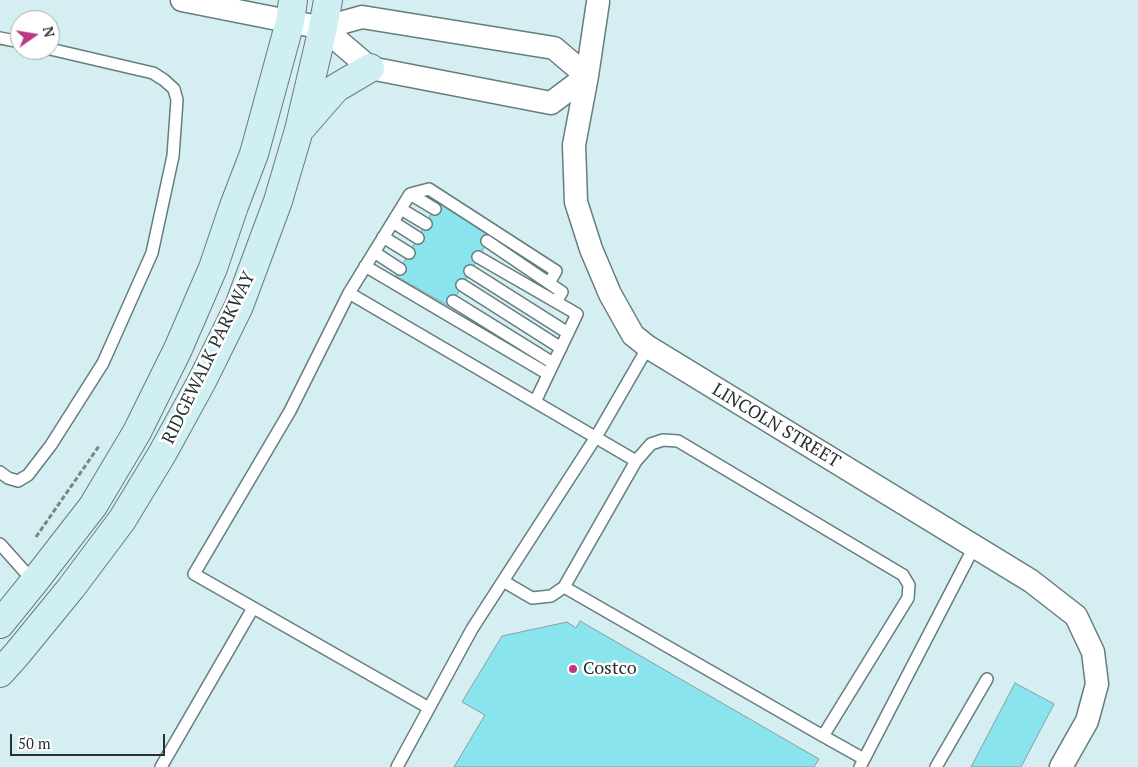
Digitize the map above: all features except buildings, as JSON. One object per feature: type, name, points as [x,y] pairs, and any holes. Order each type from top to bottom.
[{"type":"main road","name":"RIDGEWALK PARKWAY","points":[[0,672],[71,588],[122,520],[167,446],[239,306],[278,201],[299,130],[324,28],[328,0]]},
{"type":"main road","name":"RIDGEWALK PARKWAY","points":[[0,624],[26,573],[93,506],[137,432],[178,350],[213,268],[254,154],[291,11]]},
{"type":"main road","points":[[299,130],[336,88],[370,68]]},
{"type":"street","points":[[182,0],[291,11],[324,28],[370,68],[551,103],[587,76],[554,48],[362,16],[324,28]]},
{"type":"street","name":"LINCOLN STREET","points":[[598,2],[574,145],[576,202],[591,249],[610,294],[633,336],[648,347],[1031,581],[1076,616],[1093,652],[1097,684],[1087,721],[1061,767]]},
{"type":"lane","points":[[0,472],[8,478],[18,481],[28,475],[51,445],[103,364],[152,253],[173,156],[178,100],[174,90],[164,80],[153,73],[60,51]]},
{"type":"lane","points":[[429,708],[194,574],[290,411],[349,293],[410,194],[429,189],[556,271],[549,283]]},
{"type":"lane","points":[[410,194],[435,209]]},
{"type":"lane","points":[[401,209],[426,224]]},
{"type":"lane","points":[[393,222],[418,238]]},
{"type":"lane","points":[[383,237],[409,253]]},
{"type":"lane","points":[[488,241],[562,292],[556,302]]},
{"type":"lane","points":[[374,252],[400,269]]},
{"type":"lane","points":[[478,257],[577,314],[535,402]]},
{"type":"lane","points":[[365,266],[548,374]]},
{"type":"lane","points":[[470,271],[568,333]]},
{"type":"lane","points":[[462,285],[561,348]]},
{"type":"lane","points":[[349,293],[636,461]]},
{"type":"lane","points":[[453,301],[553,363]]},
{"type":"lane","points":[[397,767],[472,628],[596,437],[648,347]]},
{"type":"lane","points":[[503,581],[532,598],[551,596],[564,587],[636,461],[651,444],[663,440],[678,441],[903,574],[909,585],[908,598],[823,736]]},
{"type":"lane","points":[[0,544],[26,573]]},
{"type":"lane","points":[[564,587],[823,736],[862,763],[974,547]]},
{"type":"lane","points":[[161,767],[253,608]]},
{"type":"lane","points":[[936,767],[987,679]]},
{"type":"path","points":[[26,573],[94,452],[104,439]]},
{"type":"place","name":"Costco","points":[[573,669]]}]
